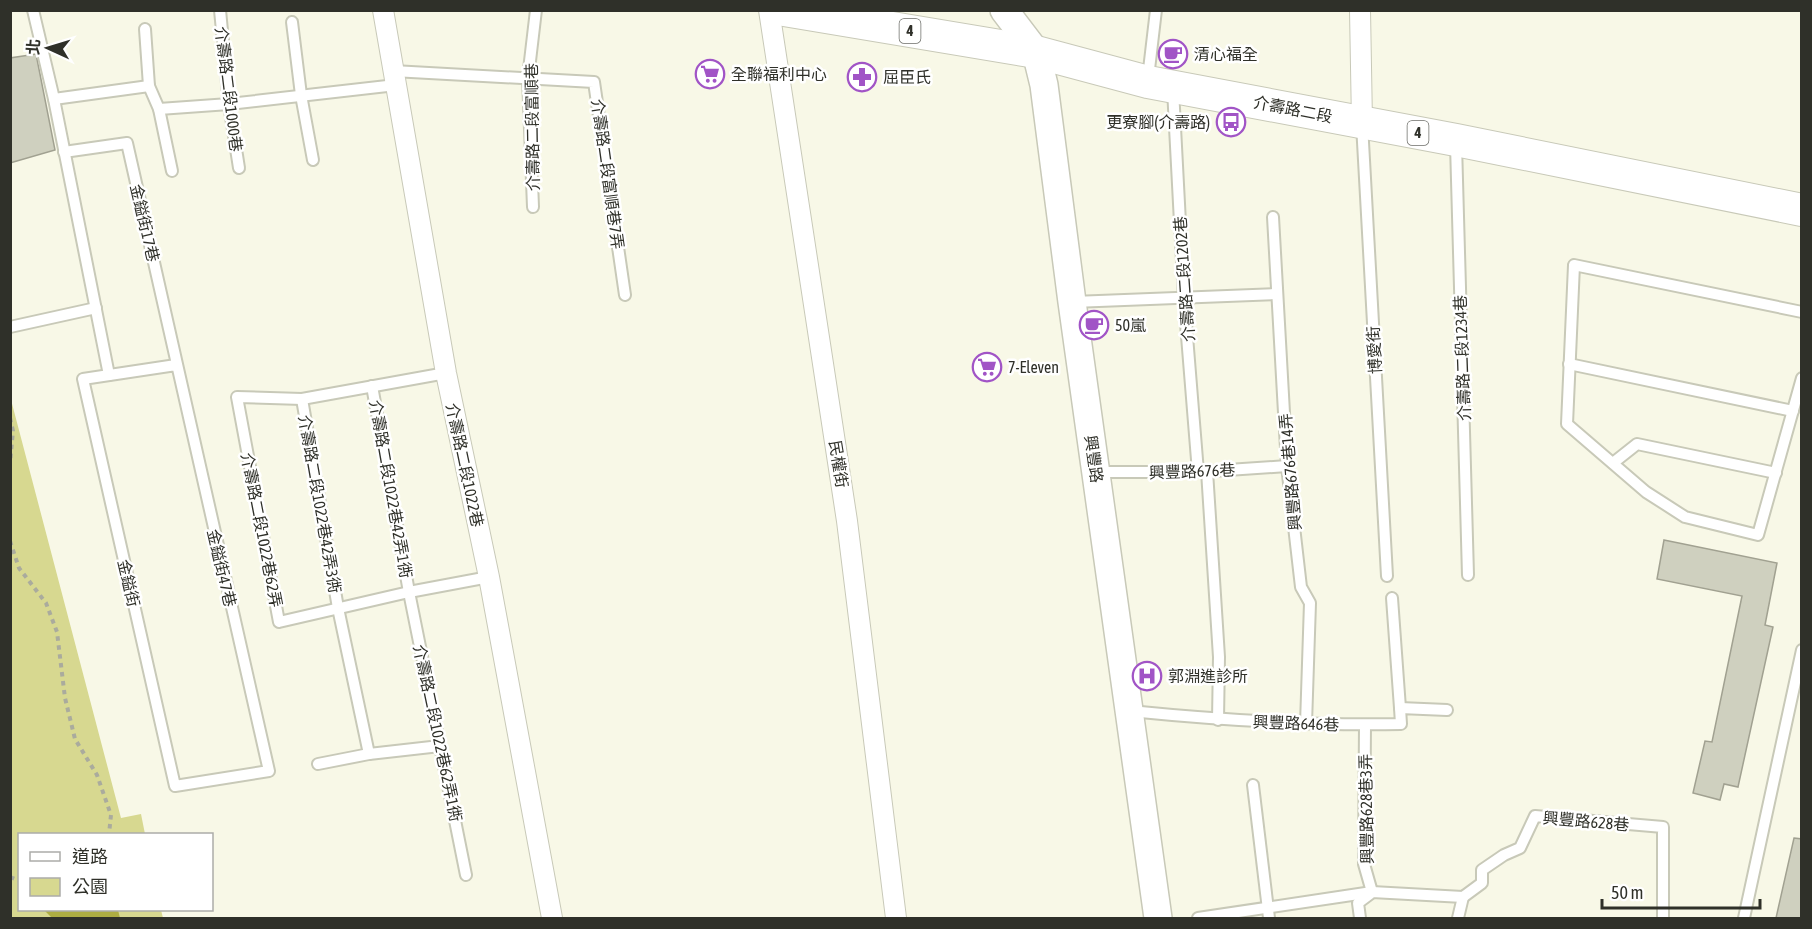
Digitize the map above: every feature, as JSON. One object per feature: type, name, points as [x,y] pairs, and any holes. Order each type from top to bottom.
[{"type":"main road","name":"介壽路二段","points":[[784,10],[1036,52],[1161,84],[1456,140],[1802,210]]},
{"type":"main road","name":"興豐路","points":[[1004,10],[1036,52],[1044,85],[1158,918]]},
{"type":"street","name":"介壽路二段1022巷","points":[[383,10],[446,373],[489,577],[552,918]]},
{"type":"street","name":"民權街","points":[[769,10],[847,521],[896,918]]},
{"type":"street","points":[[1360,10],[1362,123]]},
{"type":"lane","points":[[33,10],[54,99],[109,375],[176,364]]},
{"type":"lane","name":"介壽路二段1000巷","points":[[220,10],[229,104],[239,168]]},
{"type":"lane","name":"介壽路二段富順巷","points":[[533,207],[528,78],[536,10]]},
{"type":"lane","name":"介壽路二段1202巷","points":[[1156,10],[1161,84],[1203,472],[1219,657],[1218,720]]},
{"type":"lane","points":[[292,22],[301,96],[313,160]]},
{"type":"lane","points":[[145,29],[149,86],[159,110],[172,171]]},
{"type":"lane","points":[[159,110],[301,96],[394,78],[528,78]]},
{"type":"lane","name":"介壽路二段富順巷7弄","points":[[528,78],[594,82],[625,295]]},
{"type":"lane","points":[[54,99],[149,86]]},
{"type":"lane","name":"博愛街","points":[[1362,123],[1387,576]]},
{"type":"lane","name":"介壽路二段1234巷","points":[[1456,140],[1468,575]]},
{"type":"lane","name":"金鎰街17巷","points":[[64,152],[127,143],[176,364]]},
{"type":"lane","name":"興豐路676巷14弄","points":[[1273,217],[1287,466],[1301,587],[1310,603],[1306,724]]},
{"type":"lane","points":[[1802,312],[1574,265],[1567,424],[1646,492],[1684,517],[1758,535],[1802,378]]},
{"type":"lane","points":[[1072,302],[1277,294]]},
{"type":"lane","points":[[10,327],[96,308]]},
{"type":"lane","name":"金鎰街47巷","points":[[175,786],[269,771],[176,364]]},
{"type":"lane","points":[[1569,364],[1792,411]]},
{"type":"lane","points":[[302,399],[446,373]]},
{"type":"lane","name":"金鎰街","points":[[109,375],[83,380],[175,786]]},
{"type":"lane","name":"介壽路二段1022巷42弄1衖","points":[[372,386],[409,592]]},
{"type":"lane","name":"介壽路二段1022巷62弄","points":[[302,399],[237,397],[279,622],[409,592],[489,577]]},
{"type":"lane","name":"介壽路二段1022巷42弄3衖","points":[[302,399],[338,608],[369,754]]},
{"type":"lane","points":[[1613,463],[1637,444],[1776,472]]},
{"type":"lane","name":"興豐路676巷","points":[[1096,472],[1203,472],[1287,466]]},
{"type":"lane","name":"介壽路二段1022巷62弄1衖","points":[[409,592],[466,875]]},
{"type":"lane","points":[[1392,598],[1400,708],[1447,711]]},
{"type":"lane","points":[[1744,918],[1802,650]]},
{"type":"lane","name":"興豐路646巷","points":[[1129,711],[1218,720],[1365,725],[1401,724],[1400,708]]},
{"type":"lane","name":"興豐路628巷3弄","points":[[1365,725],[1364,864],[1372,892]]},
{"type":"lane","points":[[318,764],[369,754],[440,746]]},
{"type":"lane","points":[[1253,785],[1269,914]]},
{"type":"lane","name":"興豐路628巷","points":[[1463,897],[1482,884],[1482,870],[1504,855],[1520,848],[1535,816],[1663,827],[1664,918]]},
{"type":"lane","points":[[1360,918],[1358,903],[1372,892]]},
{"type":"lane","points":[[1198,918],[1269,914],[1372,892],[1463,897],[1458,918]]},
{"type":"path","points":[[10,417],[13,431],[10,464]]},
{"type":"path","points":[[10,541],[19,568],[46,603],[57,632],[65,698],[75,739],[97,775],[111,815],[109,833]]},
{"type":"green space","points":[[10,396],[121,818],[141,814],[145,833],[18,833],[18,911],[161,911],[163,918],[11,918]]},
{"type":"shaded area","points":[[45,911],[118,911],[120,918],[52,918]]},
{"type":"building","points":[[36,54],[55,150],[10,163],[10,58]]},
{"type":"building","points":[[1664,540],[1777,563],[1765,625],[1773,627],[1738,787],[1724,784],[1720,800],[1693,793],[1705,741],[1712,742],[1742,596],[1657,579]]},
{"type":"building","points":[[1794,838],[1802,839],[1802,918],[1776,918]]},
{"type":"place","name":"清心福全","points":[[1173,54]]},
{"type":"place","name":"全聯福利中心","points":[[710,74]]},
{"type":"place","name":"屈臣氏","points":[[862,77]]},
{"type":"place","name":"更寮腳(介壽路)","points":[[1231,122]]},
{"type":"place","name":"50嵐","points":[[1094,325]]},
{"type":"place","name":"7-Eleven","points":[[987,367]]},
{"type":"place","name":"郭淵進診所","points":[[1147,676]]}]
